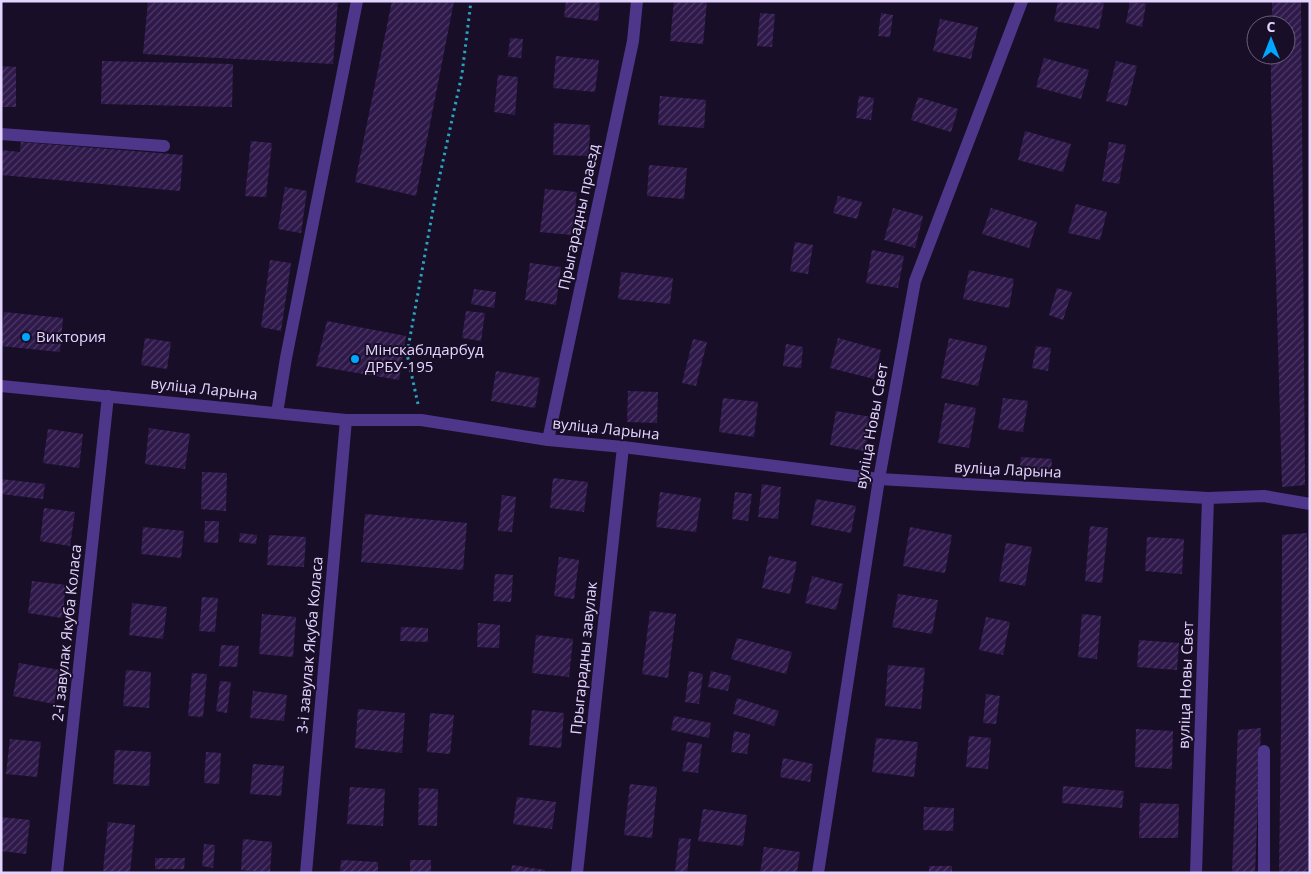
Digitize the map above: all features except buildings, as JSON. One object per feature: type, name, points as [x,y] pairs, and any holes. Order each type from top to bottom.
[{"type":"street","points":[[277,413],[286,358],[356,1]]},
{"type":"street","name":"Прыгарадны праезд","points":[[548,440],[633,40],[637,1]]},
{"type":"street","name":"вуліца Новы Свет","points":[[818,873],[879,479],[915,281],[1022,1]]},
{"type":"street","points":[[1,134],[164,146]]},
{"type":"street","name":"вуліца Ларына","points":[[1,386],[346,420],[422,420],[548,440],[623,446],[879,479],[1208,498],[1264,496],[1310,504]]},
{"type":"street","name":"2-і завулак Якуба Коласа","points":[[57,873],[108,396]]},
{"type":"street","name":"3-і завулак Якуба Коласа","points":[[306,873],[346,420]]},
{"type":"street","name":"Прыгарадны завулак","points":[[577,873],[623,446]]},
{"type":"street","name":"вуліца Новы Свет","points":[[1196,873],[1208,498]]},
{"type":"street","points":[[1264,751],[1264,873]]},
{"type":"path","points":[[422,420],[407,354],[436,193],[462,74],[471,1]]},
{"type":"place","name":"Виктория","points":[[26,337]]},
{"type":"place","name":"Мінскаблдарбуд ДРБУ-195","points":[[355,359]]}]
